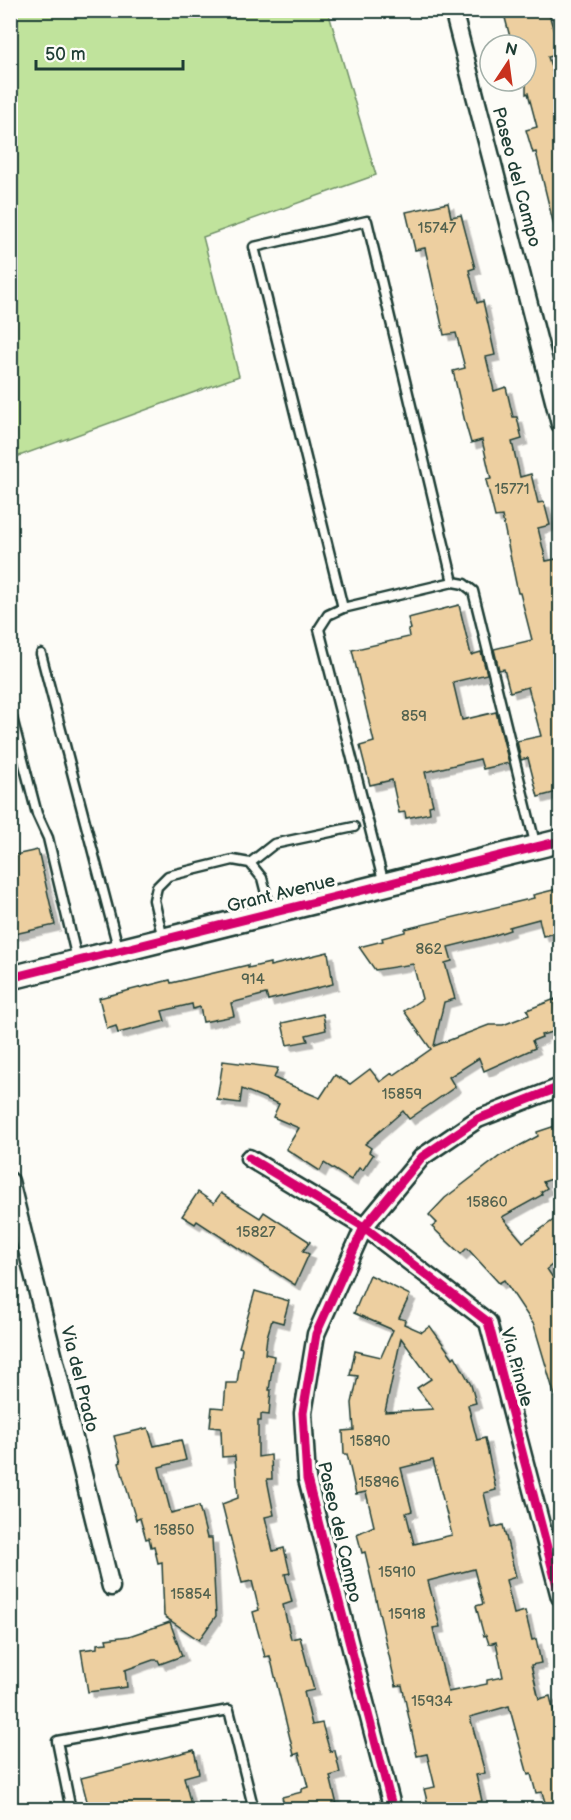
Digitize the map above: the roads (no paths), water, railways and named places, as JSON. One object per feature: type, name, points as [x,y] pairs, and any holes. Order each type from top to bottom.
[{"type":"main road","name":"Grant Avenue","points":[[10,978],[561,841]]},
{"type":"street","name":"Paseo del Campo","points":[[453,10],[561,424]]},
{"type":"street","name":"Paseo del Campo","points":[[393,1809],[307,1479],[303,1413],[316,1334],[364,1227],[422,1157],[478,1119],[561,1087]]},
{"type":"street","name":"Via Pinale","points":[[249,1158],[364,1227],[488,1322],[561,1597]]},
{"type":"street","name":"Via del Prado","points":[[10,1181],[111,1587]]},
{"type":"lane","points":[[343,608],[254,247],[367,221],[453,582]]},
{"type":"lane","points":[[384,884],[319,629],[328,615],[343,608],[453,582],[473,591],[537,847]]},
{"type":"lane","points":[[41,654],[119,951]]},
{"type":"lane","points":[[10,710],[37,814],[48,838],[78,961]]},
{"type":"lane","points":[[250,863],[274,844],[354,827]]},
{"type":"lane","points":[[163,940],[154,900],[157,887],[168,876],[233,860],[250,863],[262,878],[271,913]]},
{"type":"lane","points":[[71,1809],[57,1742],[230,1710],[254,1809]]}]
